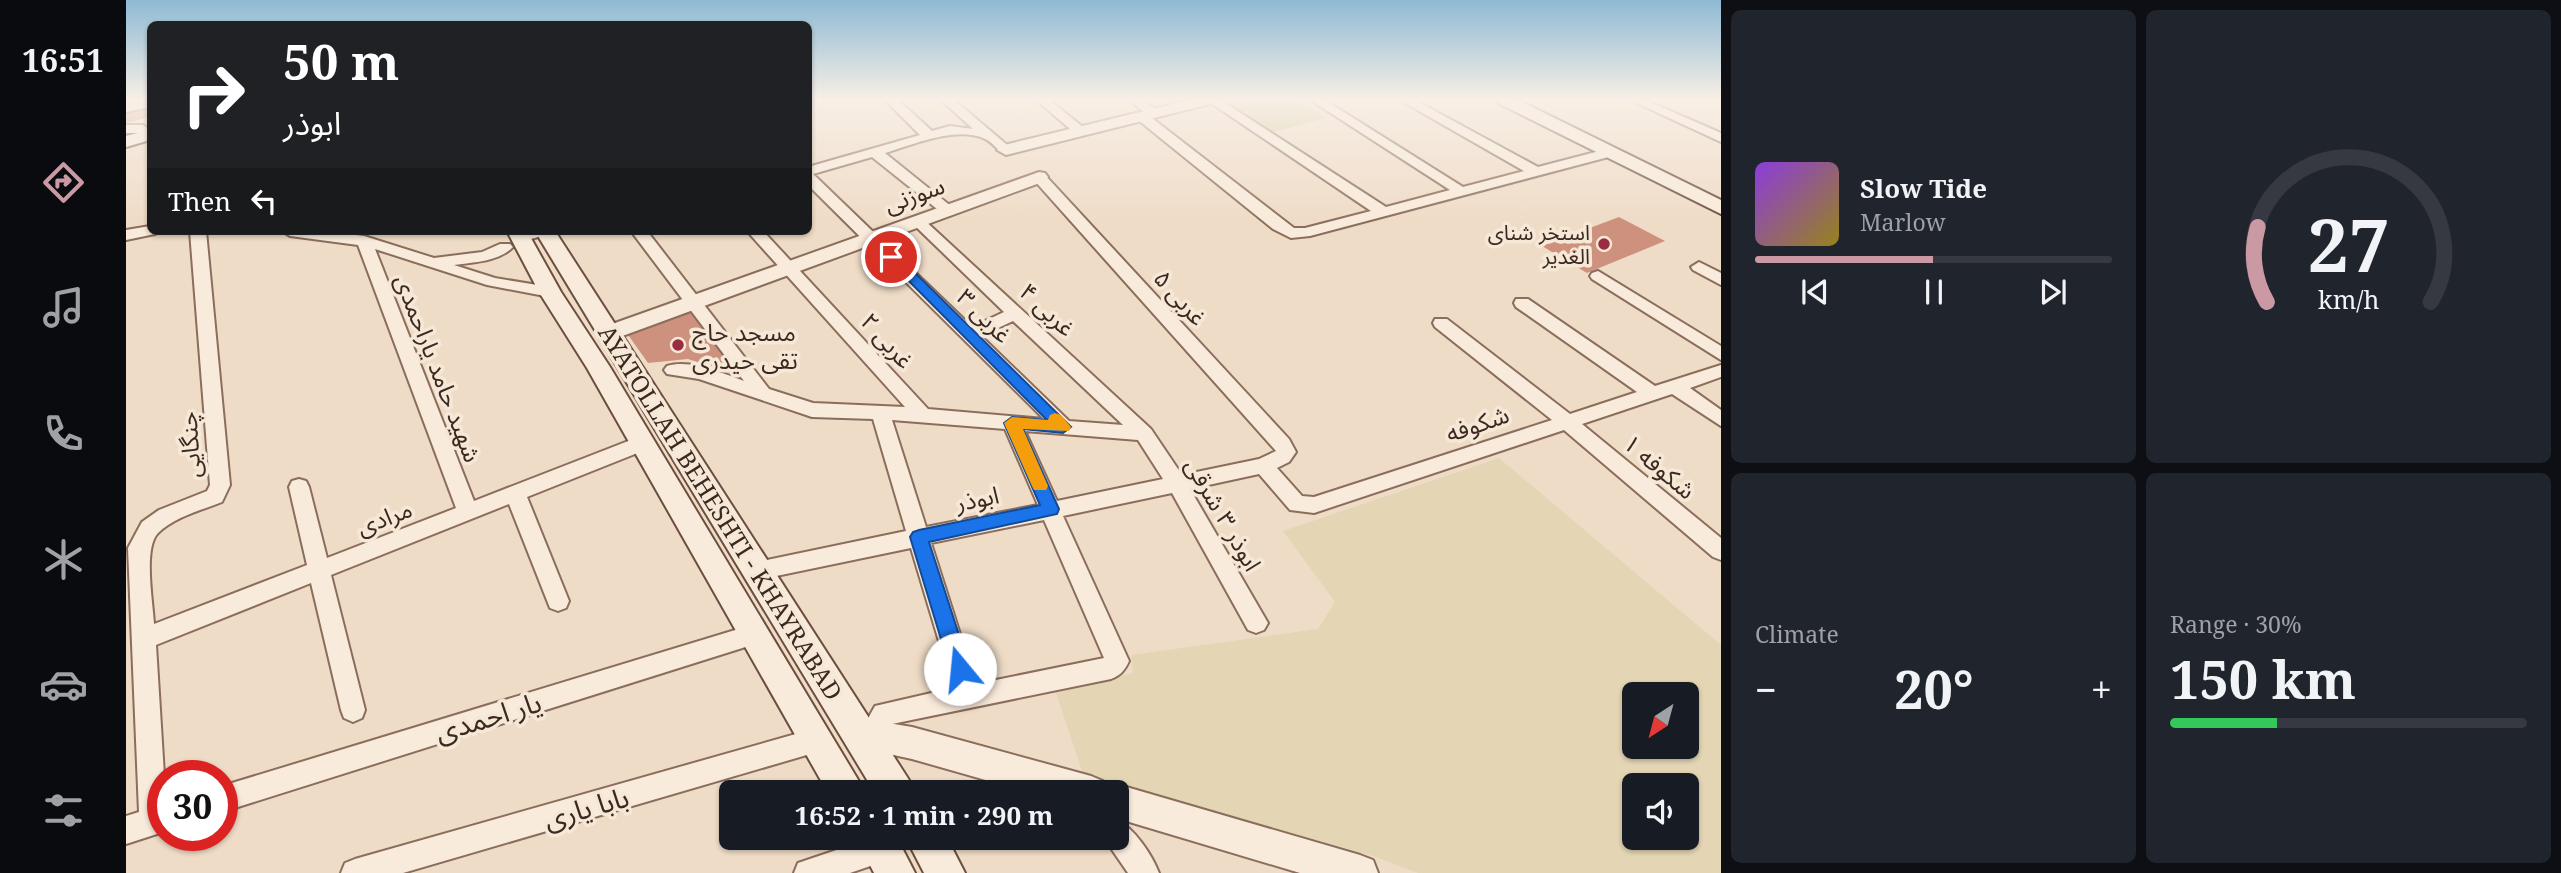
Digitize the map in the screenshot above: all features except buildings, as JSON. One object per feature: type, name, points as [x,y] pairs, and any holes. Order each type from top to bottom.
[{"type":"main road","points":[[1586,140],[1721,208]]},
{"type":"main road","points":[[1609,140],[1721,194]]},
{"type":"main road","name":"AYATOLLAH BEHESHTI - KHAYRABAD","points":[[526,235],[550,292],[649,453],[840,780]]},
{"type":"main road","name":"AYATOLLAH BEHESHTI - KHAYRABAD","points":[[526,235],[609,333],[757,570],[871,736],[890,780]]},
{"type":"main road","points":[[583,343],[609,333]]},
{"type":"main road","points":[[649,453],[683,451]]},
{"type":"main road","points":[[932,850],[946,873]]},
{"type":"street","points":[[812,170],[917,140]]},
{"type":"street","points":[[994,140],[1039,177]]},
{"type":"street","points":[[1006,150],[1047,140]]},
{"type":"street","points":[[1176,140],[1278,226],[1292,233],[1305,233],[1611,152]]},
{"type":"street","points":[[1274,140],[1383,212]]},
{"type":"street","points":[[1379,140],[1462,192]]},
{"type":"street","points":[[1478,140],[1536,172]]},
{"type":"street","points":[[876,153],[947,210]]},
{"type":"street","name":"سوزنی","points":[[609,333],[1039,177]]},
{"type":"street","name":"غربی ۵","points":[[1039,177],[1282,444],[1286,452]]},
{"type":"street","name":"غربی ۳","points":[[812,181],[1063,427]]},
{"type":"street","name":"غربی ۴","points":[[917,221],[1144,434]]},
{"type":"street","points":[[126,235],[147,232]]},
{"type":"street","name":"چنگایی","points":[[153,760],[139,548],[149,528],[166,516],[215,496],[220,485],[198,235]]},
{"type":"street","points":[[320,235],[364,241],[493,282],[550,292]]},
{"type":"street","points":[[432,263],[485,256],[526,235]]},
{"type":"street","points":[[642,235],[762,392]]},
{"type":"street","name":"غربی ۲","points":[[759,235],[923,415]]},
{"type":"street","name":"شهید حامد یاراحمدی","points":[[364,241],[468,512]]},
{"type":"street","points":[[1699,267],[1720,279]]},
{"type":"street","points":[[1598,276],[1721,354]]},
{"type":"street","points":[[1522,303],[1652,393]]},
{"type":"street","points":[[970,334],[1017,313]]},
{"type":"street","name":"شکوفه ۱","points":[[1441,323],[1566,421],[1721,551]]},
{"type":"street","points":[[673,370],[701,373],[812,410],[923,415],[1144,434]]},
{"type":"street","name":"شکوفه","points":[[1263,466],[1297,504],[1314,505],[1721,371]]},
{"type":"street","points":[[1674,386],[1721,419]]},
{"type":"street","points":[[880,413],[968,695]]},
{"type":"street","points":[[1012,423],[1117,661],[1111,668],[884,714],[871,736],[912,743],[1045,780]]},
{"type":"street","name":"ابوذر ۳ شرقی","points":[[1144,434],[1177,484],[1256,623]]},
{"type":"street","name":"ابوذر","points":[[757,570],[1263,466],[1282,457],[1286,452]]},
{"type":"street","name":"مرادی","points":[[144,639],[515,494],[649,453]]},
{"type":"street","points":[[299,487],[353,709]]},
{"type":"street","points":[[515,494],[558,601]]},
{"type":"street","name":"یار احمدی","points":[[238,794],[755,634]]},
{"type":"street","name":"بابا یاری","points":[[355,873],[817,740]]},
{"type":"street","points":[[1129,804],[1360,873]]},
{"type":"street","points":[[126,830],[147,823]]},
{"type":"street","points":[[1128,850],[1145,873]]},
{"type":"street","points":[[808,873],[884,853]]},
{"type":"shaded area","points":[[1499,458],[1721,645],[1721,873],[1418,873],[1376,857],[1129,787],[1129,780],[1104,780],[1083,774],[1056,693],[1133,673],[1131,655],[1318,629],[1335,602],[1283,531]]},
{"type":"slow traffic","points":[[1040,486],[1012,423],[1063,427],[1055,419]]},
{"type":"place","name":"استخر شنای الغدیر","points":[[1604,244]]},
{"type":"place","name":"مسجد حاج تقی حیدری","points":[[678,345]]},
{"type":"route","points":[[891,257],[1063,427],[1012,423],[1051,509],[919,537],[960,669]]}]
